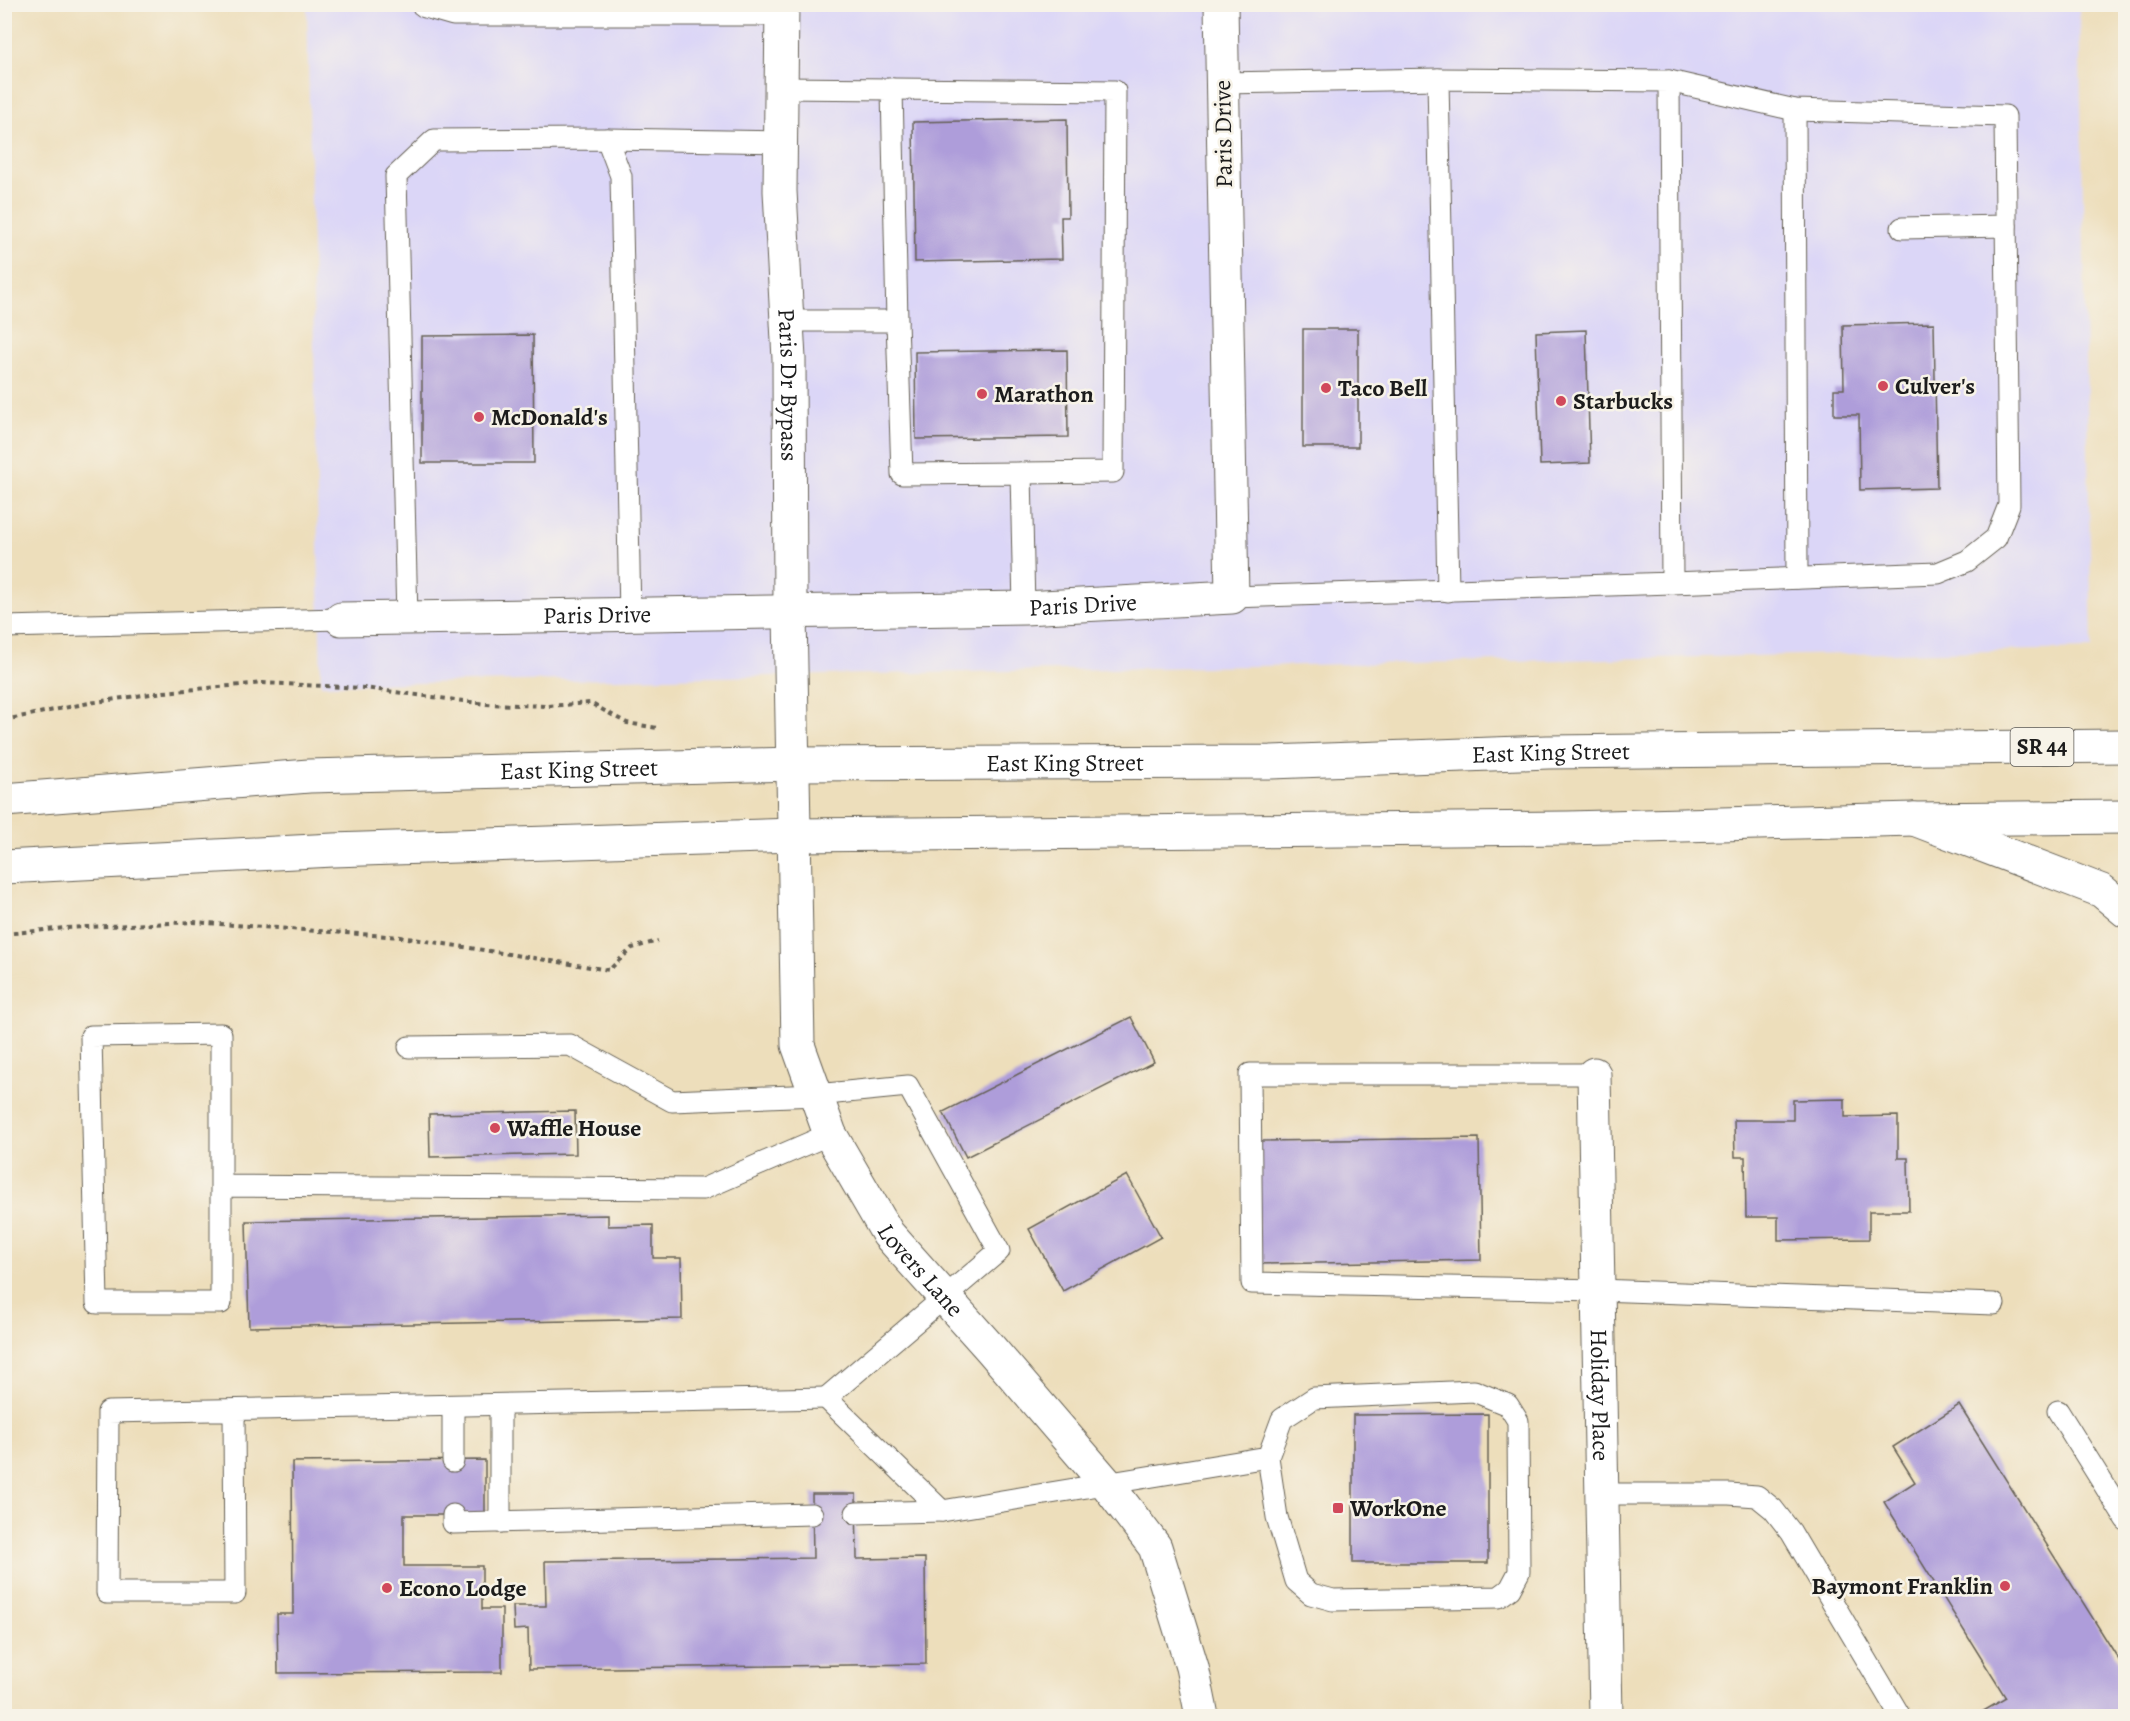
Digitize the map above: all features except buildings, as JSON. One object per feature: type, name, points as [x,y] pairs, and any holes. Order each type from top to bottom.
[{"type":"main road","name":"Paris Drive","points":[[341,619],[1024,608],[1232,597],[1221,4]]},
{"type":"main road","name":"Paris Dr Bypass","points":[[781,10],[780,191],[789,359],[793,764]]},
{"type":"main road","name":"East King Street","points":[[4,800],[309,776],[793,764],[1271,762],[1548,752],[2126,746]]},
{"type":"main road","name":"Lovers Lane","points":[[793,764],[798,1045],[831,1134],[888,1234],[1106,1483],[1155,1547],[1192,1667],[1202,1716]]},
{"type":"main road","points":[[4,867],[323,850],[794,835],[1568,828],[1914,819],[2126,817]]},
{"type":"main road","points":[[1914,819],[2102,891],[2126,911]]},
{"type":"main road","name":"Holiday Place","points":[[1594,1074],[1606,1716]]},
{"type":"lane","points":[[422,4],[453,15],[781,10]]},
{"type":"lane","points":[[1438,79],[1448,591]]},
{"type":"lane","points":[[1222,83],[1438,79],[1669,81],[1795,110],[2005,116],[2009,505],[1996,538],[1966,561],[1938,573],[1672,584],[1232,597]]},
{"type":"lane","points":[[1669,81],[1672,584]]},
{"type":"lane","points":[[780,88],[892,89],[1115,91],[1113,472],[902,474],[892,89]]},
{"type":"lane","points":[[1795,110],[1797,578]]},
{"type":"lane","points":[[607,139],[621,176],[630,615]]},
{"type":"lane","points":[[407,618],[396,176],[434,140],[607,139],[780,142]]},
{"type":"lane","points":[[1902,228],[2006,226]]},
{"type":"lane","points":[[787,321],[897,321]]},
{"type":"lane","points":[[1021,473],[1024,608]]},
{"type":"lane","points":[[4,627],[341,619]]},
{"type":"lane","points":[[221,1034],[221,1186],[221,1303],[97,1303],[91,1036],[221,1034]]},
{"type":"lane","points":[[234,1410],[235,1593],[107,1593],[108,1412],[826,1398],[999,1251],[908,1086],[816,1095],[672,1101],[570,1046],[409,1047]]},
{"type":"lane","points":[[1594,1074],[1250,1074],[1252,1283],[1598,1290],[1994,1304]]},
{"type":"lane","points":[[221,1186],[703,1189],[831,1134]]},
{"type":"lane","points":[[1474,1392],[1508,1405],[1518,1421],[1519,1572],[1510,1589],[1499,1597],[1333,1600],[1311,1594],[1296,1581],[1277,1517],[1268,1457],[1282,1419],[1314,1398],[1474,1392]]},
{"type":"lane","points":[[826,1398],[942,1511]]},
{"type":"lane","points":[[500,1405],[500,1522]]},
{"type":"lane","points":[[453,1407],[453,1461]]},
{"type":"lane","points":[[2058,1411],[2126,1520]]},
{"type":"lane","points":[[856,1513],[942,1511],[1268,1457]]},
{"type":"lane","points":[[1602,1494],[1757,1496],[1773,1509],[1791,1532],[1900,1716]]},
{"type":"lane","points":[[453,1515],[453,1523],[812,1514]]},
{"type":"path","points":[[4,720],[153,693],[263,683],[364,688],[486,704],[548,706],[590,703],[627,723],[662,729]]},
{"type":"path","points":[[4,934],[66,927],[193,922],[401,937],[609,970],[632,948],[658,941]]},
{"type":"shaded area","points":[[307,5],[2079,5],[2092,649],[321,685]]},
{"type":"place","name":"Culver's","points":[[1883,386]]},
{"type":"place","name":"Taco Bell","points":[[1326,388]]},
{"type":"place","name":"Marathon","points":[[982,394]]},
{"type":"place","name":"Starbucks","points":[[1561,401]]},
{"type":"place","name":"McDonald's","points":[[479,417]]},
{"type":"place","name":"Waffle House","points":[[495,1128]]},
{"type":"place","name":"WorkOne","points":[[1338,1508]]},
{"type":"place","name":"Baymont Franklin","points":[[2005,1586]]},
{"type":"place","name":"Econo Lodge","points":[[387,1588]]}]
